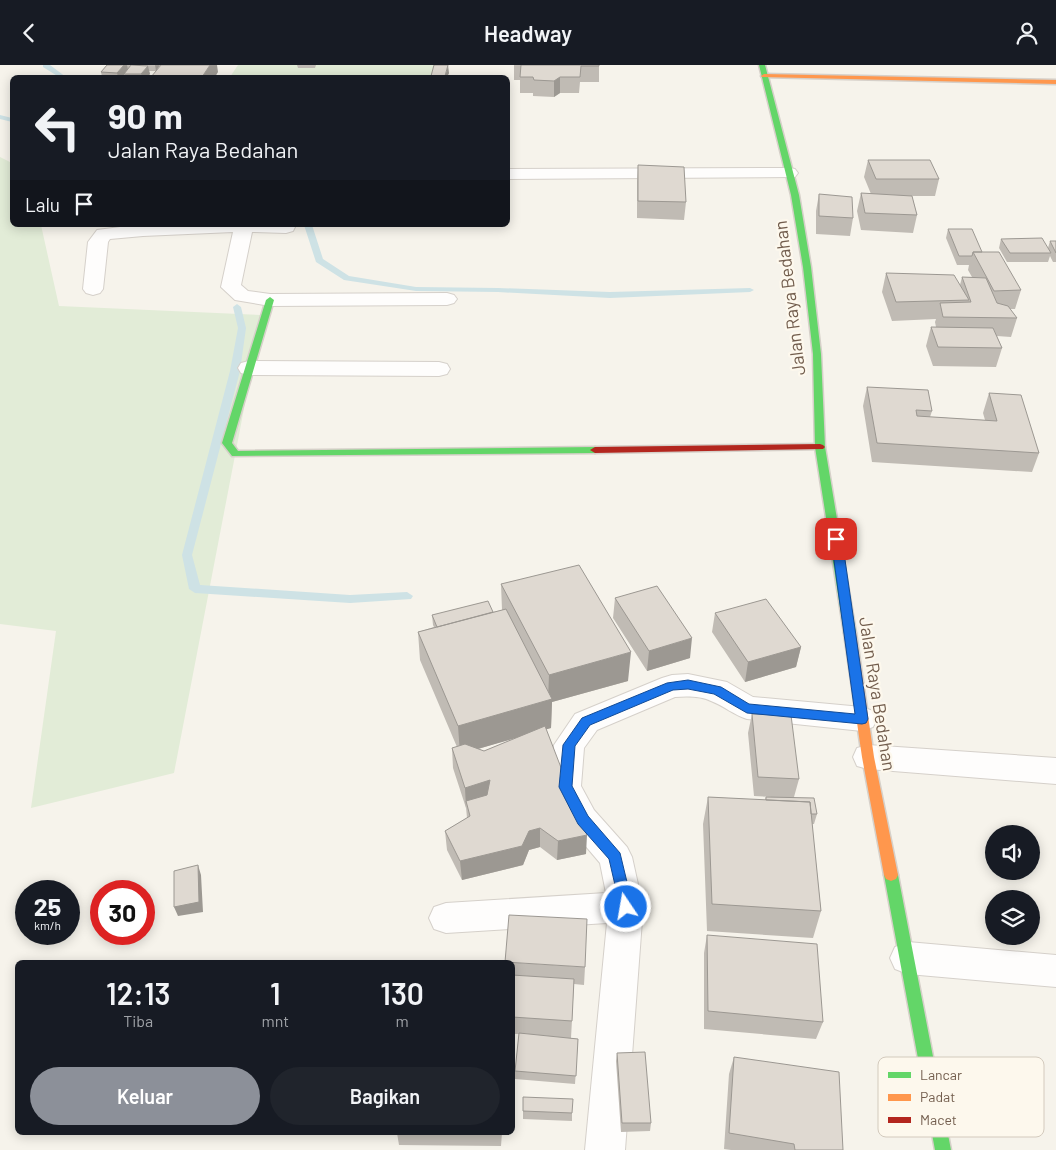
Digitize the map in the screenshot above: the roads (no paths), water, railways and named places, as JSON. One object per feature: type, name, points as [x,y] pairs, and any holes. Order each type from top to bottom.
[{"type":"street","points":[[763,70],[1056,82]]},
{"type":"street","name":"Jalan Raya Bedahan","points":[[763,70],[796,195],[817,354],[820,447],[836,539],[868,757],[926,1057]]},
{"type":"street","points":[[510,174],[789,173]]},
{"type":"street","points":[[93,289],[98,242],[104,234],[123,231],[220,227]]},
{"type":"street","points":[[244,227],[231,287],[242,296],[270,300],[447,299]]},
{"type":"street","points":[[270,300],[227,443],[235,454],[820,447]]},
{"type":"street","points":[[250,368],[439,369]]},
{"type":"street","points":[[605,1150],[626,907],[615,857],[583,820],[565,787],[569,745],[586,722],[672,686],[688,685],[717,690],[747,708],[862,719]]},
{"type":"street","points":[[868,757],[1056,771]]},
{"type":"street","points":[[446,919],[626,907]]},
{"type":"street","points":[[908,958],[1056,971]]},
{"type":"street","name":"Jalan Raya Bedahan","points":[[940,1137],[942,1150]]},
{"type":"waterway","points":[[47,65],[45,66],[60,75]]},
{"type":"waterway","points":[[0,117],[10,120]]},
{"type":"waterway","points":[[309,227],[319,260],[347,278],[416,289],[498,290],[610,295],[750,290]]},
{"type":"waterway","points":[[237,307],[242,328],[235,371],[187,555],[195,589],[350,599],[407,596]]}]
